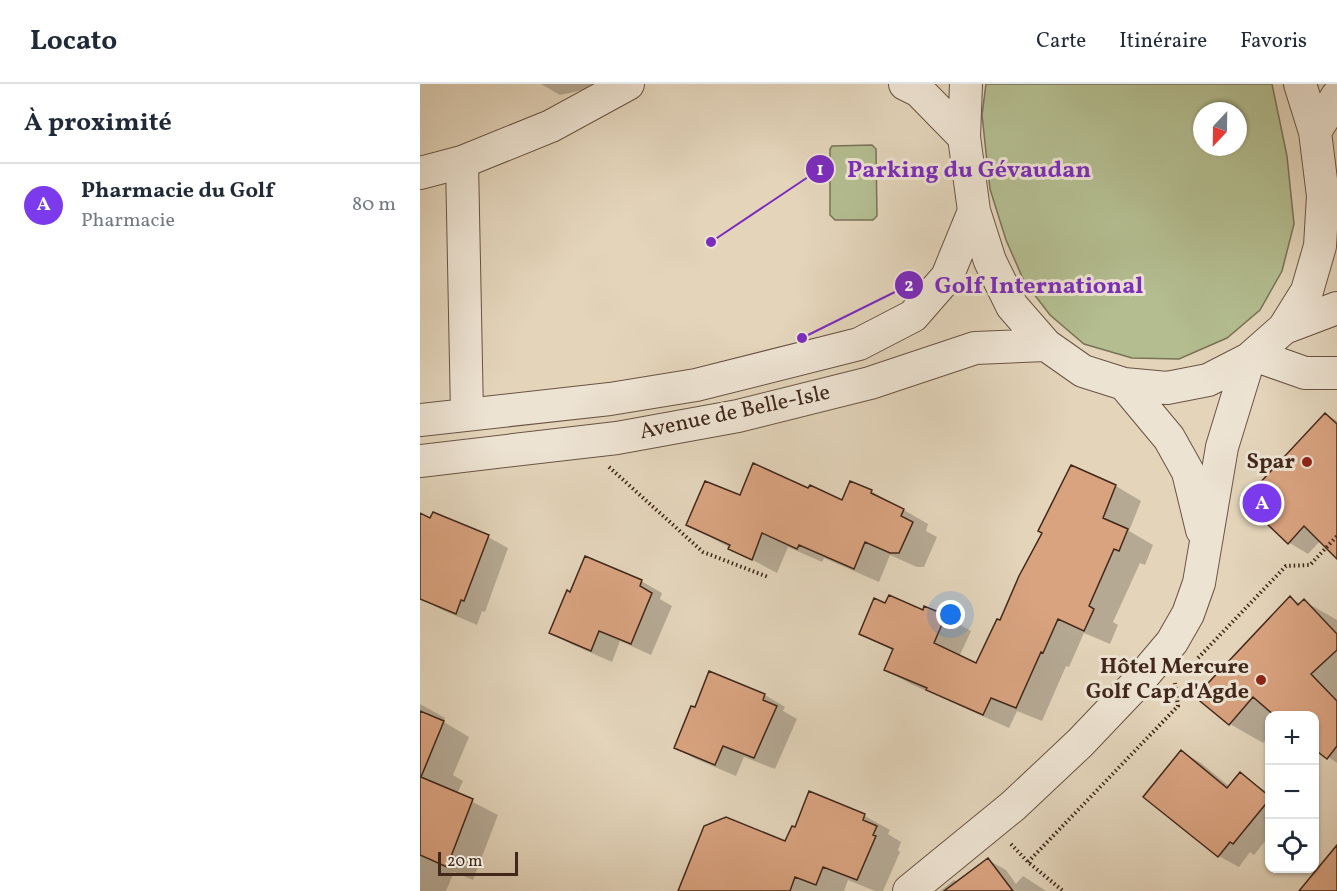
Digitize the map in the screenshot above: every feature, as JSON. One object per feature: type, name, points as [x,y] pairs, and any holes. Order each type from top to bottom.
[{"type":"street","points":[[420,173],[462,162],[551,126],[628,84]]},
{"type":"street","points":[[905,84],[919,91],[964,137]]},
{"type":"street","points":[[966,84],[964,137],[974,211],[990,261],[1012,306],[1046,345],[1083,371],[1124,384],[1167,388],[1208,380],[1252,357],[1284,328],[1307,291],[1330,205],[1315,132],[1300,84]]},
{"type":"street","points":[[1315,132],[1337,96]]},
{"type":"street","points":[[462,162],[467,414]]},
{"type":"street","name":"Avenue de Belle-Isle","points":[[420,420],[610,399],[696,385],[859,344],[913,316],[946,277],[974,211]]},
{"type":"street","points":[[1284,328],[1337,308]]},
{"type":"street","name":"Avenue de Belle-Isle","points":[[420,461],[581,443],[738,416],[870,383],[975,348],[1046,345]]},
{"type":"street","points":[[1252,357],[1305,373],[1337,373]]},
{"type":"street","points":[[909,891],[992,824],[1080,743],[1139,681],[1172,642],[1188,614],[1199,583],[1222,447],[1252,357]]},
{"type":"street","points":[[1124,384],[1169,438],[1188,472],[1205,543]]},
{"type":"path","points":[[581,443],[703,552],[768,577]]},
{"type":"path","points":[[1198,659],[1286,566],[1310,565],[1337,536]]},
{"type":"path","points":[[1028,862],[1178,706],[1174,684],[1182,676]]},
{"type":"path","points":[[992,824],[1028,862],[1062,891]]},
{"type":"green space","points":[[986,84],[1272,84],[1287,156],[1294,224],[1282,271],[1260,310],[1227,338],[1179,359],[1132,358],[1084,344],[1050,315],[1024,281],[1006,240],[990,189],[982,115]]},
{"type":"green space","points":[[872,145],[876,149],[877,216],[873,220],[835,220],[830,215],[830,149],[832,146]]},
{"type":"building","points":[[1325,413],[1337,424],[1337,559],[1304,526],[1288,544],[1243,501]]},
{"type":"building","points":[[753,463],[808,488],[810,485],[842,500],[850,481],[872,490],[871,493],[904,509],[901,516],[913,522],[899,553],[890,553],[865,542],[854,569],[799,545],[797,549],[762,533],[752,560],[728,549],[730,545],[686,525],[705,481],[740,495]]},
{"type":"building","points":[[1071,465],[1116,485],[1103,518],[1128,529],[1119,551],[1114,549],[1089,606],[1094,609],[1084,631],[1058,619],[1016,708],[991,698],[983,715],[884,670],[893,649],[859,634],[874,598],[885,603],[889,595],[923,610],[924,606],[946,615],[934,643],[976,663],[997,619],[1000,620],[1019,576],[1042,533],[1038,531]]},
{"type":"building","points":[[433,512],[489,535],[464,601],[461,600],[456,614],[420,599],[420,513],[430,518]]},
{"type":"building","points":[[585,556],[642,580],[640,586],[652,593],[631,644],[599,631],[591,651],[549,633],[567,590],[570,592]]},
{"type":"building","name":"Hôtel Mercure Golf Cap d'Agde","points":[[1290,596],[1298,605],[1304,599],[1337,634],[1337,650],[1311,674],[1337,701],[1337,746],[1327,759],[1319,753],[1319,711],[1269,711],[1253,697],[1229,725],[1195,697]]},
{"type":"building","points":[[709,671],[765,694],[763,700],[777,706],[754,758],[723,746],[715,765],[674,748],[691,706],[695,707]]},
{"type":"building","points":[[420,711],[444,721],[421,777],[473,799],[447,867],[420,855]]},
{"type":"building","points":[[1181,750],[1227,788],[1240,772],[1265,793],[1265,805],[1233,844],[1230,842],[1218,857],[1143,797]]},
{"type":"building","points":[[809,791],[865,814],[863,820],[877,826],[873,835],[876,836],[857,880],[823,867],[816,885],[795,877],[790,891],[678,891],[704,826],[726,817],[785,841],[792,826],[795,827]]},
{"type":"building","points":[[1337,845],[1337,891],[1299,891],[1314,873],[1319,873],[1319,867]]},
{"type":"building","points":[[988,858],[1013,891],[944,891]]},
{"type":"place","name":"Parking du Gévaudan","points":[[711,242]]},
{"type":"place","name":"Golf International","points":[[802,338]]},
{"type":"place","name":"Spar","points":[[1307,462]]},
{"type":"place","name":"Pharmacie du Golf","points":[[1262,503]]},
{"type":"place","name":"Hôtel Mercure Golf Cap d'Agde","points":[[1261,680]]}]
